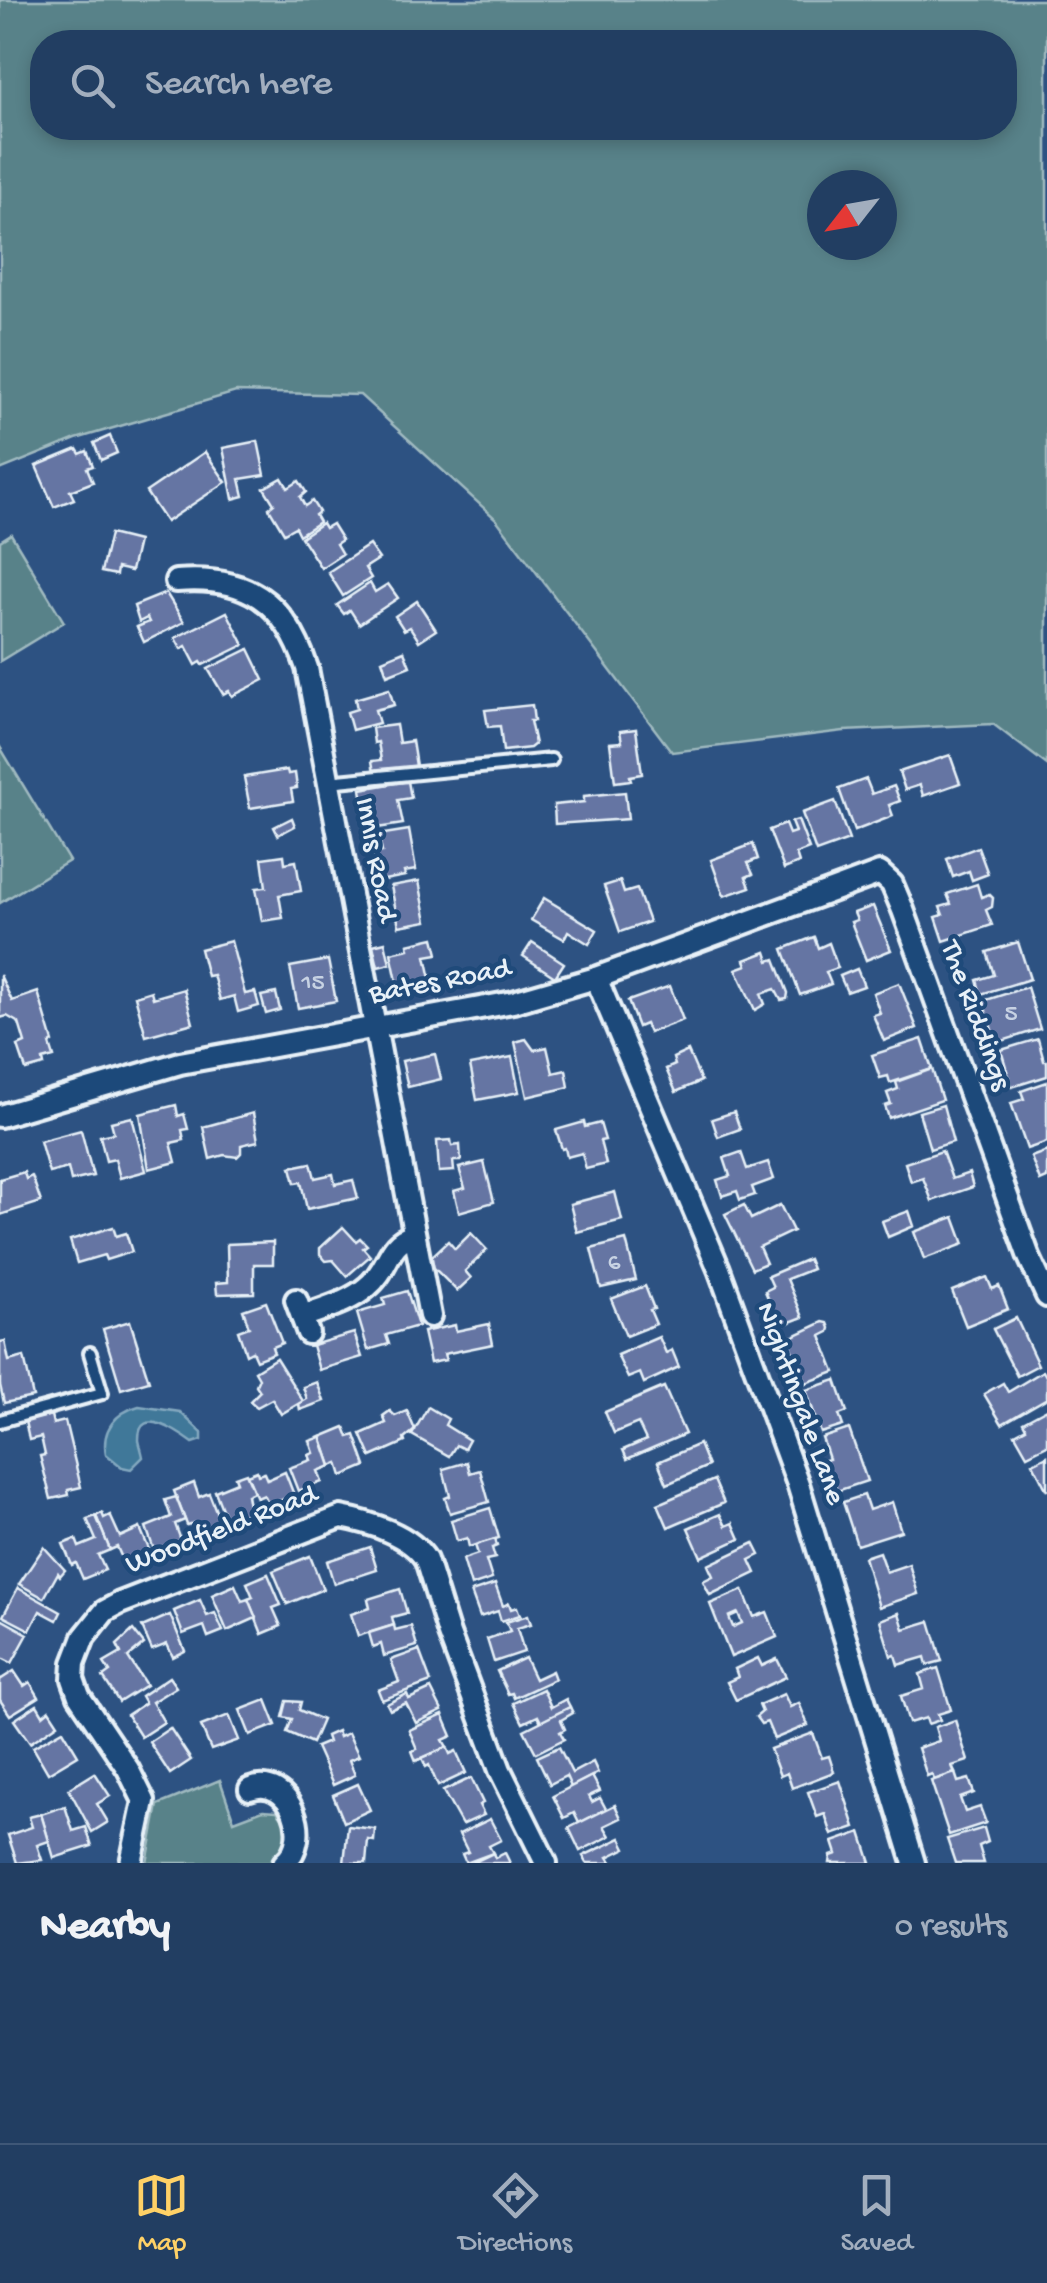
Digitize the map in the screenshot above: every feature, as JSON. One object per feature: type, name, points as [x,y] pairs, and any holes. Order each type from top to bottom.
[{"type":"street","name":"Innis Road","points":[[176,581],[205,579],[255,592],[280,613],[300,646],[430,1316]]},
{"type":"street","name":"Bates Road","points":[[0,1116],[180,1063],[513,1002],[596,978],[880,873]]},
{"type":"street","name":"The Riddings","points":[[880,873],[892,884],[903,910],[1047,1296]]},
{"type":"street","name":"Nightingale Lane","points":[[596,978],[718,1268],[798,1484],[914,1863]]},
{"type":"street","points":[[302,1317],[364,1290],[383,1272],[402,1238],[412,1236]]},
{"type":"street","name":"Woodfield Road","points":[[131,1863],[144,1802],[73,1679],[74,1663],[84,1637],[105,1611],[120,1603],[342,1517],[361,1520],[420,1551],[500,1770],[546,1863]]},
{"type":"street","points":[[250,1789],[272,1787],[294,1813],[299,1840],[284,1863]]},
{"type":"lane","points":[[328,782],[552,760]]},
{"type":"lane","points":[[0,1420],[102,1393],[90,1354]]},
{"type":"green space","points":[[0,0],[1047,0],[1047,765],[993,724],[844,731],[672,752],[496,519],[360,395],[236,392],[76,439],[0,470]]},
{"type":"green space","points":[[11,534],[64,622],[0,661],[0,541]]},
{"type":"green space","points":[[0,747],[69,861],[0,903]]},
{"type":"green space","points":[[220,1780],[234,1821],[263,1810],[277,1811],[290,1837],[282,1855],[271,1863],[147,1863],[158,1805]]},
{"type":"water","points":[[139,1406],[180,1412],[202,1433],[202,1440],[193,1443],[162,1425],[145,1424],[139,1440],[143,1457],[131,1469],[122,1467],[106,1454],[106,1437],[117,1417]]},
{"type":"building","points":[[110,436],[117,453],[101,460],[94,443]]},
{"type":"building","points":[[258,441],[265,475],[240,479],[244,496],[233,499],[223,448]]},
{"type":"building","points":[[77,449],[80,454],[87,451],[93,466],[87,468],[93,482],[70,491],[74,499],[54,507],[36,466]]},
{"type":"building","points":[[205,452],[226,482],[166,522],[146,492]]},
{"type":"building","points":[[282,478],[288,488],[299,481],[306,492],[300,497],[305,506],[312,501],[319,512],[315,515],[319,522],[299,535],[295,527],[284,533],[269,508],[274,504],[264,488]]},
{"type":"building","points":[[322,523],[325,528],[332,524],[342,540],[336,544],[342,554],[321,568],[301,537]]},
{"type":"building","points":[[110,534],[138,541],[131,571],[117,568],[116,575],[101,572]]},
{"type":"building","points":[[369,545],[379,559],[365,568],[371,578],[343,596],[328,572]]},
{"type":"building","points":[[370,583],[375,592],[388,584],[398,598],[359,624],[350,610],[344,614],[337,605]]},
{"type":"building","points":[[166,593],[184,622],[144,642],[137,627],[149,622],[147,618],[139,622],[134,606]]},
{"type":"building","points":[[417,601],[436,630],[419,641],[410,627],[404,630],[395,616]]},
{"type":"building","points":[[227,612],[244,645],[196,665],[186,646],[181,649],[175,638]]},
{"type":"building","points":[[249,649],[264,680],[232,696],[229,691],[223,694],[208,669]]},
{"type":"building","points":[[404,651],[410,666],[387,675],[382,660]]},
{"type":"building","points":[[389,689],[394,705],[375,710],[379,723],[352,730],[347,712],[357,709],[355,699]]},
{"type":"building","points":[[532,705],[534,721],[530,721],[535,744],[503,751],[500,726],[488,727],[485,710]]},
{"type":"building","points":[[396,725],[399,743],[412,741],[416,766],[374,772],[372,761],[381,760],[372,728]]},
{"type":"building","points":[[636,729],[642,774],[615,782],[610,743],[622,742],[620,731]]},
{"type":"building","points":[[950,755],[960,783],[923,796],[920,785],[905,790],[899,772]]},
{"type":"building","points":[[287,770],[288,774],[295,773],[297,788],[291,789],[293,801],[250,808],[244,777]]},
{"type":"building","points":[[866,779],[872,794],[894,786],[900,801],[889,805],[893,816],[854,831],[839,789]]},
{"type":"building","points":[[408,781],[411,798],[398,800],[403,824],[377,828],[372,799],[363,801],[361,789]]},
{"type":"building","points":[[625,792],[628,819],[555,824],[554,805],[584,802],[584,796]]},
{"type":"building","points":[[835,801],[849,840],[816,852],[802,813]]},
{"type":"building","points":[[292,818],[295,826],[278,835],[274,827]]},
{"type":"building","points":[[798,820],[809,849],[796,854],[799,863],[784,869],[769,830],[785,824],[789,834],[795,832],[791,822]]},
{"type":"building","points":[[409,830],[416,870],[379,881],[374,853],[382,852],[378,835]]},
{"type":"building","points":[[753,844],[758,859],[748,863],[753,874],[746,877],[750,887],[724,896],[711,860]]},
{"type":"building","points":[[978,847],[988,874],[972,880],[969,871],[953,877],[947,859]]},
{"type":"building","points":[[284,855],[285,863],[296,861],[301,891],[279,895],[283,918],[262,921],[256,888],[266,887],[262,858]]},
{"type":"building","points":[[419,881],[427,921],[399,926],[391,886]]},
{"type":"building","points":[[620,881],[624,893],[637,889],[649,922],[620,932],[604,886]]},
{"type":"building","points":[[977,884],[981,897],[989,894],[993,898],[992,907],[986,910],[992,925],[944,941],[936,917],[943,915],[940,907],[951,904],[947,894]]},
{"type":"building","points":[[544,898],[597,930],[589,944],[568,931],[564,939],[531,920]]},
{"type":"building","points":[[873,906],[891,950],[866,960],[851,922],[857,920],[854,913]]},
{"type":"building","points":[[814,937],[818,948],[829,943],[838,968],[826,972],[831,984],[800,995],[783,949]]},
{"type":"building","points":[[434,938],[438,954],[426,956],[431,979],[398,986],[391,953]]},
{"type":"building","points":[[231,941],[245,994],[255,992],[259,1006],[238,1012],[234,996],[220,1000],[213,975],[207,976],[200,949]]},
{"type":"building","points":[[385,942],[390,964],[378,967],[373,945]]},
{"type":"building","points":[[532,942],[564,963],[555,977],[523,956]]},
{"type":"building","points":[[1018,942],[1030,979],[981,994],[977,980],[994,975],[987,952]]},
{"type":"building","points":[[766,952],[769,961],[775,959],[787,999],[781,1000],[775,989],[761,994],[765,1004],[755,1010],[736,969],[747,965],[745,960]]},
{"type":"building","points":[[328,960],[336,1001],[298,1008],[290,967]]},
{"type":"building","points":[[857,969],[864,986],[847,992],[840,976]]},
{"type":"building","points":[[0,975],[12,1001],[38,992],[53,1042],[50,1044],[54,1057],[43,1060],[44,1065],[26,1070],[18,1046],[25,1043],[19,1023],[7,1016],[0,1018]]},
{"type":"building","points":[[899,983],[917,1028],[884,1041],[873,1015],[880,1013],[873,993]]},
{"type":"building","points":[[670,986],[683,1020],[649,1033],[645,1024],[638,1027],[628,1001]]},
{"type":"building","points":[[1027,987],[1040,1029],[996,1043],[983,1001]]},
{"type":"building","points":[[184,989],[193,1023],[146,1036],[135,996],[151,991],[153,998]]},
{"type":"building","points":[[276,993],[280,1010],[266,1014],[261,996]]},
{"type":"building","points":[[526,1039],[534,1050],[547,1047],[553,1073],[566,1070],[569,1087],[527,1097],[515,1042]]},
{"type":"building","points":[[922,1039],[932,1069],[890,1083],[888,1076],[880,1078],[872,1055]]},
{"type":"building","points":[[1038,1039],[1047,1061],[1047,1076],[1012,1087],[1001,1050]]},
{"type":"building","points":[[688,1051],[701,1081],[676,1092],[666,1069],[675,1065],[673,1058]]},
{"type":"building","points":[[435,1054],[441,1079],[408,1087],[402,1061]]},
{"type":"building","points":[[512,1057],[519,1092],[477,1100],[470,1065]]},
{"type":"building","points":[[932,1069],[942,1100],[889,1118],[885,1106],[891,1104],[887,1093],[898,1089],[896,1082]]},
{"type":"building","points":[[1047,1082],[1047,1142],[1027,1149],[1011,1103],[1024,1099],[1021,1091]]},
{"type":"building","points":[[176,1105],[178,1116],[184,1114],[188,1129],[182,1130],[184,1140],[171,1143],[176,1162],[149,1169],[140,1114]]},
{"type":"building","points":[[943,1105],[953,1142],[930,1149],[919,1112]]},
{"type":"building","points":[[734,1112],[740,1129],[718,1137],[712,1119]]},
{"type":"building","points":[[253,1113],[258,1141],[241,1145],[237,1157],[210,1159],[203,1127]]},
{"type":"building","points":[[132,1117],[146,1171],[120,1178],[115,1159],[106,1161],[100,1136],[114,1133],[111,1122]]},
{"type":"building","points":[[584,1122],[585,1127],[600,1123],[606,1164],[586,1169],[582,1153],[567,1157],[565,1148],[562,1149],[556,1130]]},
{"type":"building","points":[[81,1130],[93,1176],[71,1181],[68,1168],[49,1173],[40,1141]]},
{"type":"building","points":[[451,1140],[452,1146],[460,1145],[461,1161],[453,1161],[454,1171],[439,1172],[437,1141]]},
{"type":"building","points":[[942,1151],[952,1179],[969,1173],[973,1187],[932,1201],[923,1178],[911,1182],[905,1163]]},
{"type":"building","points":[[1047,1151],[1047,1178],[1040,1181],[1031,1157]]},
{"type":"building","points":[[741,1152],[747,1169],[768,1162],[774,1179],[752,1187],[755,1195],[740,1200],[737,1191],[722,1196],[717,1180],[730,1176],[724,1158]]},
{"type":"building","points":[[484,1162],[494,1202],[459,1212],[454,1191],[465,1188],[459,1168]]},
{"type":"building","points":[[311,1163],[315,1178],[333,1174],[335,1184],[353,1180],[358,1198],[307,1209],[301,1182],[295,1183],[291,1167]]},
{"type":"building","points":[[24,1172],[26,1179],[32,1176],[41,1202],[0,1215],[0,1179]]},
{"type":"building","points":[[615,1192],[622,1220],[577,1232],[570,1204]]},
{"type":"building","points":[[744,1205],[751,1219],[780,1205],[793,1231],[759,1247],[766,1263],[752,1269],[725,1214]]},
{"type":"building","points":[[909,1211],[914,1226],[888,1237],[882,1221]]},
{"type":"building","points":[[954,1217],[964,1244],[924,1259],[914,1232]]},
{"type":"building","points":[[113,1227],[116,1236],[126,1233],[132,1252],[77,1263],[70,1240]]},
{"type":"building","points":[[343,1227],[356,1241],[360,1238],[367,1245],[363,1248],[370,1256],[347,1276],[333,1260],[326,1261],[320,1254],[320,1248]]},
{"type":"building","points":[[471,1233],[487,1250],[465,1271],[471,1278],[457,1291],[427,1261],[448,1241],[455,1249]]},
{"type":"building","points":[[626,1240],[636,1280],[601,1288],[591,1249]]},
{"type":"building","points":[[273,1242],[273,1264],[254,1264],[254,1293],[217,1294],[216,1283],[228,1282],[227,1244]]},
{"type":"building","points":[[808,1259],[812,1269],[787,1279],[803,1317],[780,1326],[765,1291],[773,1287],[768,1276]]},
{"type":"building","points":[[987,1277],[992,1289],[999,1286],[1008,1309],[966,1326],[952,1291]]},
{"type":"building","points":[[645,1286],[656,1324],[626,1336],[611,1299]]},
{"type":"building","points":[[407,1291],[418,1326],[386,1335],[389,1344],[368,1350],[357,1313],[385,1305],[383,1298]]},
{"type":"building","points":[[266,1302],[282,1343],[272,1347],[274,1353],[256,1360],[252,1351],[246,1354],[238,1331],[249,1327],[243,1310]]},
{"type":"building","points":[[1016,1318],[1038,1365],[1017,1376],[993,1329]]},
{"type":"building","points":[[130,1321],[149,1381],[121,1389],[103,1329]]},
{"type":"building","points":[[823,1322],[830,1328],[821,1336],[835,1372],[806,1383],[787,1339]]},
{"type":"building","points":[[489,1324],[493,1344],[444,1354],[446,1360],[430,1363],[423,1332],[455,1325],[456,1331]]},
{"type":"building","points":[[354,1333],[362,1357],[319,1370],[312,1345]]},
{"type":"building","points":[[659,1337],[666,1353],[672,1350],[679,1367],[644,1383],[640,1373],[628,1378],[617,1355]]},
{"type":"building","points":[[5,1341],[9,1361],[24,1357],[33,1397],[4,1403],[0,1342]]},
{"type":"building","points":[[276,1358],[303,1401],[281,1414],[272,1399],[257,1407],[250,1401],[260,1391],[255,1371]]},
{"type":"building","points":[[1043,1371],[1047,1398],[1002,1424],[984,1394],[1003,1383],[1008,1392]]},
{"type":"building","points":[[836,1380],[847,1412],[839,1415],[843,1426],[821,1433],[806,1390]]},
{"type":"building","points":[[317,1382],[324,1401],[300,1410],[299,1404],[307,1399],[303,1387]]},
{"type":"building","points":[[664,1387],[685,1434],[627,1459],[623,1450],[646,1440],[638,1423],[614,1433],[605,1412]]},
{"type":"building","points":[[428,1407],[448,1419],[445,1425],[469,1440],[464,1449],[456,1445],[449,1456],[412,1435]]},
{"type":"building","points":[[1047,1409],[1047,1445],[1027,1455],[1015,1434],[1026,1428],[1023,1422]]},
{"type":"building","points":[[390,1411],[395,1416],[407,1411],[415,1430],[405,1442],[371,1457],[361,1434],[386,1423],[383,1416]]},
{"type":"building","points":[[51,1415],[53,1424],[65,1421],[81,1487],[51,1499],[40,1456],[45,1455],[41,1437],[29,1440],[25,1421]]},
{"type":"building","points":[[345,1427],[349,1437],[355,1435],[366,1466],[342,1476],[338,1463],[331,1466],[321,1437]]},
{"type":"building","points":[[849,1429],[867,1481],[837,1491],[833,1479],[826,1482],[819,1462],[829,1459],[822,1438]]},
{"type":"building","points":[[321,1437],[331,1466],[318,1471],[322,1482],[298,1491],[289,1468],[311,1460],[309,1455],[314,1453],[310,1441]]},
{"type":"building","points":[[699,1444],[708,1466],[667,1484],[658,1462]]},
{"type":"building","points":[[1047,1456],[1047,1491],[1033,1463]]},
{"type":"building","points":[[467,1462],[470,1473],[480,1470],[489,1502],[450,1513],[443,1469]]},
{"type":"building","points":[[257,1471],[258,1475],[264,1473],[267,1480],[285,1472],[294,1495],[269,1505],[264,1495],[257,1498],[247,1475]]},
{"type":"building","points":[[246,1473],[254,1492],[247,1495],[250,1512],[227,1522],[215,1491],[237,1482],[235,1477]]},
{"type":"building","points":[[714,1480],[724,1503],[668,1527],[658,1504]]},
{"type":"building","points":[[194,1483],[199,1497],[209,1493],[221,1524],[198,1533],[194,1523],[187,1525],[174,1491]]},
{"type":"building","points":[[864,1495],[869,1510],[892,1502],[901,1531],[857,1545],[843,1502]]},
{"type":"building","points":[[176,1497],[185,1520],[175,1524],[181,1540],[154,1550],[146,1527],[171,1517],[165,1500]]},
{"type":"building","points":[[490,1508],[499,1538],[469,1547],[467,1538],[457,1541],[451,1520]]},
{"type":"building","points":[[102,1513],[104,1518],[110,1515],[120,1537],[140,1528],[151,1554],[125,1565],[117,1547],[110,1550],[96,1516]]},
{"type":"building","points":[[720,1514],[726,1526],[733,1523],[740,1539],[701,1557],[688,1528]]},
{"type":"building","points":[[96,1516],[110,1550],[98,1555],[105,1570],[83,1579],[63,1544],[76,1539],[79,1547],[96,1540],[87,1519]]},
{"type":"building","points":[[495,1539],[495,1558],[486,1560],[492,1579],[471,1586],[463,1559],[478,1554],[475,1545]]},
{"type":"building","points":[[754,1543],[760,1555],[750,1560],[756,1573],[710,1595],[703,1581],[713,1576],[708,1565]]},
{"type":"building","points":[[44,1547],[65,1570],[60,1576],[58,1573],[44,1598],[19,1584]]},
{"type":"building","points":[[370,1547],[377,1570],[334,1584],[327,1561]]},
{"type":"building","points":[[879,1552],[886,1572],[909,1564],[918,1594],[879,1607],[864,1557]]},
{"type":"building","points":[[310,1556],[323,1589],[287,1604],[273,1571]]},
{"type":"building","points":[[268,1574],[281,1605],[273,1608],[281,1626],[262,1634],[248,1599],[253,1597],[247,1583]]},
{"type":"building","points":[[495,1584],[503,1606],[509,1603],[511,1609],[517,1607],[520,1615],[501,1621],[498,1611],[480,1617],[471,1592]]},
{"type":"building","points":[[235,1585],[242,1601],[248,1599],[256,1618],[227,1631],[212,1595]]},
{"type":"building","points":[[18,1588],[61,1612],[57,1620],[40,1611],[30,1630],[3,1616]]},
{"type":"building","points":[[400,1589],[407,1613],[392,1617],[394,1625],[358,1636],[351,1614],[370,1608],[368,1599]]},
{"type":"building","points":[[743,1590],[754,1617],[767,1612],[777,1637],[731,1657],[710,1604]],"holes":[[[738,1613],[742,1623],[733,1627],[729,1617]]]},
{"type":"building","points":[[200,1600],[207,1616],[215,1613],[223,1631],[208,1637],[204,1626],[183,1634],[174,1611]]},
{"type":"building","points":[[899,1613],[904,1629],[930,1621],[942,1661],[927,1665],[925,1657],[898,1665],[895,1655],[891,1656],[880,1620]]},
{"type":"building","points":[[170,1615],[185,1651],[173,1657],[167,1644],[152,1650],[142,1627]]},
{"type":"building","points":[[528,1615],[531,1624],[517,1628],[524,1652],[494,1662],[487,1639],[510,1631],[506,1622]]},
{"type":"building","points":[[1,1619],[28,1634],[12,1663],[0,1657]]},
{"type":"building","points":[[394,1625],[395,1630],[411,1626],[417,1646],[384,1656],[381,1644],[373,1647],[369,1633]]},
{"type":"building","points":[[133,1630],[144,1644],[128,1657],[146,1685],[119,1702],[103,1677],[110,1672],[104,1663],[121,1653],[117,1645]]},
{"type":"building","points":[[419,1650],[431,1682],[382,1700],[378,1690],[399,1682],[391,1660]]},
{"type":"building","points":[[525,1658],[535,1679],[552,1671],[555,1679],[514,1698],[497,1671]]},
{"type":"building","points":[[758,1658],[762,1666],[777,1659],[786,1677],[736,1700],[727,1682],[738,1677],[735,1669]]},
{"type":"building","points":[[938,1668],[951,1710],[938,1714],[940,1720],[928,1724],[926,1718],[909,1723],[901,1696],[924,1689],[920,1674]]},
{"type":"building","points":[[14,1671],[24,1686],[30,1682],[39,1697],[10,1715],[0,1700],[0,1680]]},
{"type":"building","points":[[169,1677],[176,1687],[152,1702],[164,1722],[141,1737],[127,1715],[145,1703],[141,1696]]},
{"type":"building","points":[[431,1689],[442,1711],[416,1723],[406,1703],[390,1710],[387,1704],[407,1694],[409,1699]]},
{"type":"building","points":[[543,1689],[551,1707],[566,1699],[570,1707],[541,1722],[538,1716],[523,1723],[513,1703]]},
{"type":"building","points":[[784,1694],[790,1707],[799,1703],[808,1725],[774,1739],[767,1722],[761,1724],[756,1717],[762,1712],[759,1705]]},
{"type":"building","points":[[266,1700],[276,1725],[250,1735],[240,1710]]},
{"type":"building","points":[[287,1701],[301,1702],[299,1710],[322,1720],[312,1743],[287,1732],[292,1719],[283,1717]]},
{"type":"building","points":[[37,1705],[43,1715],[49,1710],[58,1724],[30,1743],[14,1720]]},
{"type":"building","points":[[570,1707],[573,1713],[561,1720],[564,1739],[536,1753],[524,1730]]},
{"type":"building","points":[[229,1715],[239,1740],[211,1750],[201,1726]]},
{"type":"building","points":[[443,1715],[452,1736],[443,1740],[447,1747],[416,1761],[412,1751],[417,1749],[409,1730]]},
{"type":"building","points":[[955,1720],[968,1761],[952,1766],[955,1773],[934,1780],[932,1774],[927,1776],[918,1748],[939,1741],[935,1727]]},
{"type":"building","points":[[170,1728],[191,1760],[170,1774],[149,1742]]},
{"type":"building","points":[[63,1730],[78,1755],[48,1773],[33,1747]]},
{"type":"building","points":[[337,1731],[339,1737],[348,1733],[359,1756],[349,1760],[355,1775],[333,1785],[316,1747],[328,1742],[326,1736]]},
{"type":"building","points":[[813,1733],[822,1758],[829,1756],[834,1772],[792,1788],[787,1773],[780,1776],[770,1749]]},
{"type":"building","points":[[447,1747],[450,1754],[456,1751],[466,1773],[438,1786],[422,1758]]},
{"type":"building","points":[[559,1747],[572,1773],[593,1762],[598,1773],[571,1787],[566,1776],[550,1784],[537,1757]]},
{"type":"building","points":[[95,1773],[110,1796],[97,1804],[108,1822],[92,1832],[69,1789]]},
{"type":"building","points":[[955,1773],[958,1782],[969,1779],[974,1793],[960,1798],[965,1812],[980,1807],[986,1823],[949,1835],[931,1781]]},
{"type":"building","points":[[592,1776],[600,1791],[589,1796],[592,1802],[600,1798],[606,1809],[579,1823],[574,1813],[564,1818],[553,1796]]},
{"type":"building","points":[[471,1778],[483,1803],[479,1805],[484,1815],[462,1825],[443,1791]]},
{"type":"building","points":[[840,1781],[855,1827],[832,1835],[825,1814],[817,1817],[808,1792]]},
{"type":"building","points":[[358,1784],[370,1810],[344,1822],[333,1795]]},
{"type":"building","points":[[615,1805],[621,1818],[604,1826],[610,1836],[580,1851],[569,1828]]},
{"type":"building","points":[[65,1806],[73,1831],[86,1827],[92,1846],[54,1858],[41,1814]]},
{"type":"building","points":[[41,1814],[49,1841],[37,1845],[42,1860],[17,1863],[8,1835],[32,1827],[29,1817]]},
{"type":"building","points":[[490,1819],[501,1840],[489,1846],[493,1853],[466,1863],[462,1854],[468,1852],[459,1834]]},
{"type":"building","points":[[348,1826],[375,1829],[374,1841],[368,1840],[366,1863],[344,1863]]},
{"type":"building","points":[[984,1828],[988,1842],[979,1846],[984,1863],[955,1863],[947,1839]]},
{"type":"building","points":[[861,1832],[871,1863],[830,1863],[831,1856],[837,1854],[833,1842]]},
{"type":"building","points":[[621,1838],[626,1848],[608,1857],[612,1863],[587,1863],[583,1856]]},
{"type":"building","points":[[493,1853],[495,1858],[505,1853],[510,1863],[472,1863]]}]
